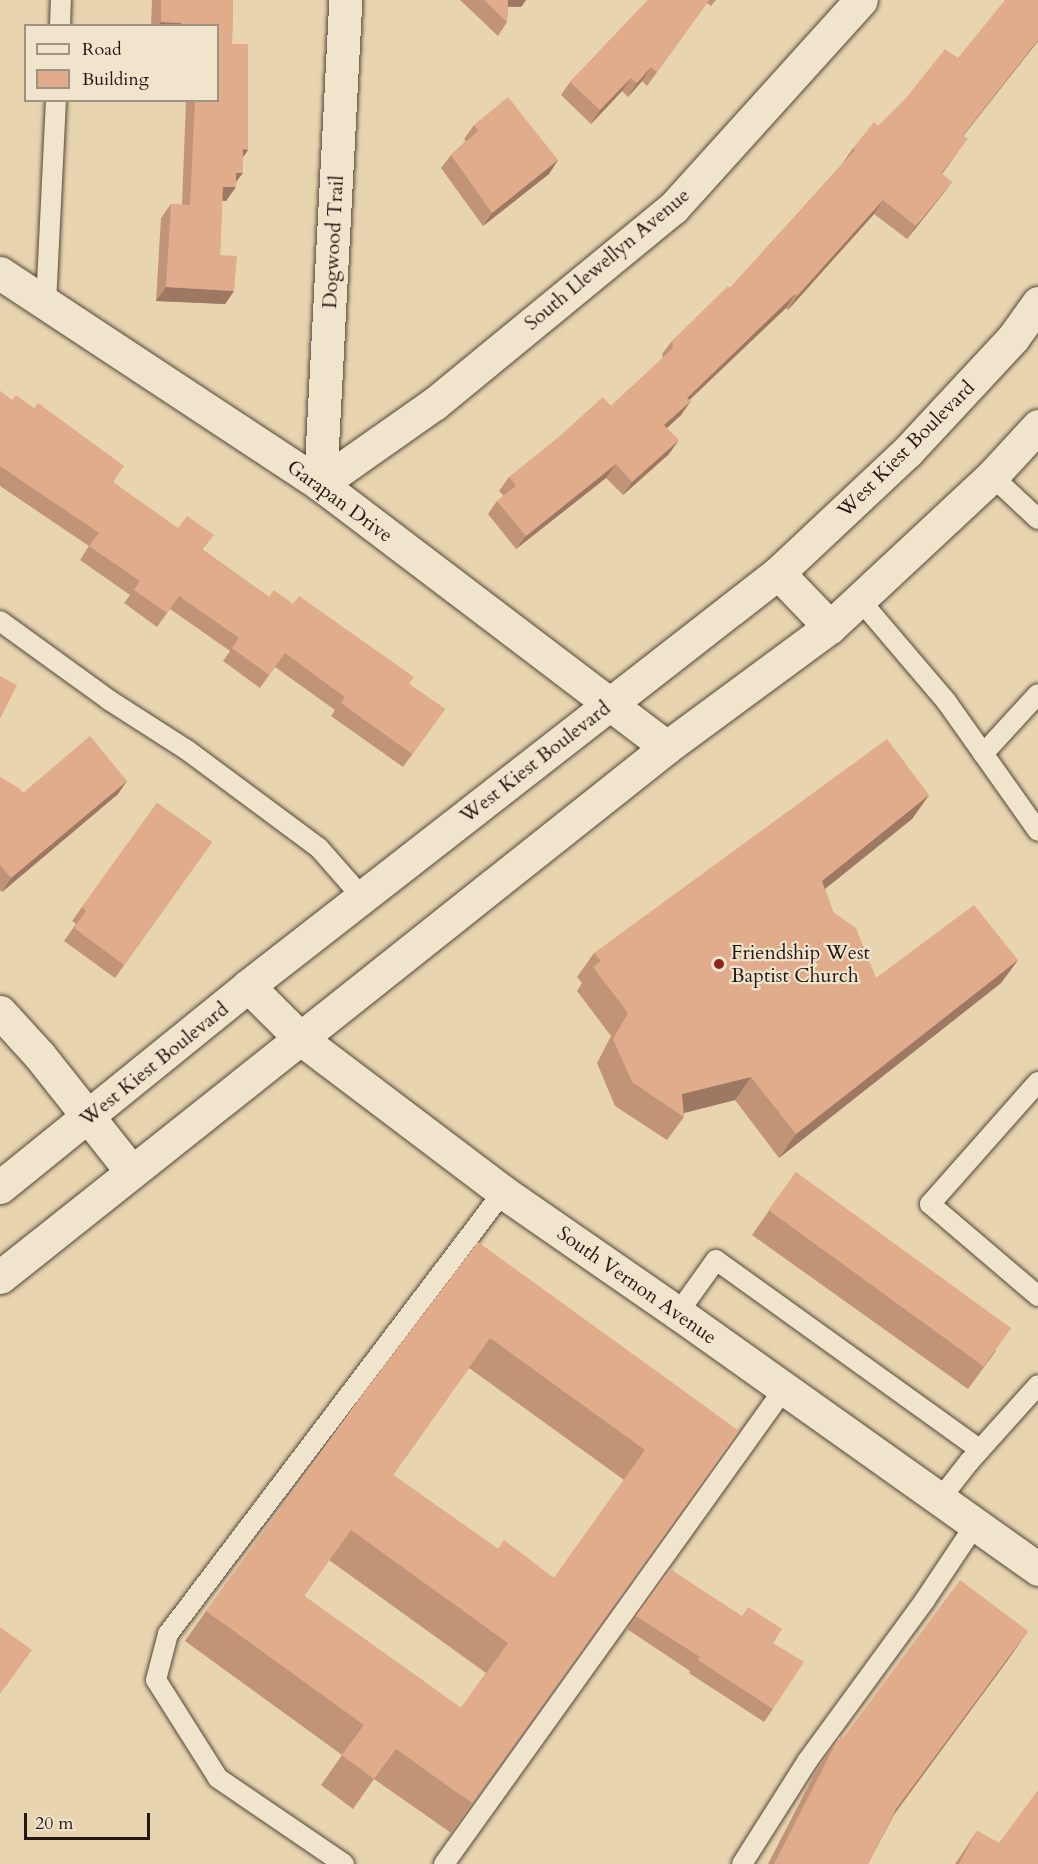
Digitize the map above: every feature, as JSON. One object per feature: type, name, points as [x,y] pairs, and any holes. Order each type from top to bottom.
[{"type":"street","name":"Dogwood Trail","points":[[320,484],[345,0]]},
{"type":"street","name":"South Llewellyn Avenue","points":[[320,484],[434,404],[673,208],[861,0]]},
{"type":"street","name":"Garapan Drive","points":[[0,273],[320,484],[668,747]]},
{"type":"street","name":"West Kiest Boulevard","points":[[0,1187],[88,1118],[248,986],[778,573],[907,452],[1013,338],[1038,303]]},
{"type":"street","points":[[0,1277],[668,747],[830,627],[992,476],[1038,426]]},
{"type":"street","points":[[778,573],[830,627]]},
{"type":"street","name":"South Vernon Avenue","points":[[248,986],[302,1039],[503,1192],[678,1313],[1038,1569]]},
{"type":"street","points":[[0,1012],[40,1056],[131,1171]]},
{"type":"lane","points":[[60,24],[61,0]]},
{"type":"lane","points":[[46,304],[56,102]]},
{"type":"lane","points":[[992,476],[1038,519]]},
{"type":"lane","points":[[861,600],[946,701],[1038,831]]},
{"type":"lane","points":[[0,621],[109,700],[187,750],[319,848],[362,897]]},
{"type":"lane","points":[[983,754],[1038,694]]},
{"type":"lane","points":[[1038,1082],[930,1204],[1038,1296]]},
{"type":"lane","points":[[345,1864],[218,1778],[156,1680],[168,1634],[503,1192]]},
{"type":"lane","points":[[678,1313],[716,1260],[980,1450]]},
{"type":"lane","points":[[940,1499],[1038,1385]]},
{"type":"lane","points":[[444,1864],[784,1389]]},
{"type":"lane","points":[[742,1864],[808,1760],[925,1600],[975,1525]]},
{"type":"building","points":[[161,0],[233,0],[232,44],[248,44],[248,150],[243,149],[243,173],[236,173],[236,187],[223,187],[220,255],[237,256],[234,291],[166,287],[171,204],[190,205],[195,102],[219,102],[219,24],[161,22]]},
{"type":"building","points":[[484,0],[508,0],[507,22]]},
{"type":"building","points":[[648,0],[709,0],[657,72],[651,67],[637,83],[631,78],[600,110],[570,82]]},
{"type":"building","points":[[1005,0],[1038,0],[1038,40],[963,135],[968,139],[941,173],[952,182],[916,226],[883,200],[797,296],[795,294],[687,398],[691,401],[664,425],[679,440],[632,482],[616,464],[526,536],[497,501],[516,486],[509,477],[603,397],[611,406],[673,348],[672,341],[728,286],[730,288],[855,150],[853,148],[874,122],[878,126],[906,98],[945,49],[958,58]]},
{"type":"building","points":[[508,97],[558,160],[492,213],[451,155],[478,131],[474,125]]},
{"type":"building","points":[[0,391],[12,400],[16,395],[34,408],[38,403],[124,466],[113,482],[178,528],[187,516],[214,535],[202,550],[269,597],[274,590],[293,604],[299,596],[414,677],[409,684],[445,709],[412,754],[341,703],[345,697],[285,653],[269,675],[232,648],[239,638],[179,596],[167,613],[134,590],[140,581],[89,546],[99,533],[0,466]]},
{"type":"building","points":[[0,676],[17,685],[0,719]]},
{"type":"building","points":[[90,736],[127,781],[11,878],[0,865],[0,777],[19,788],[23,793]]},
{"type":"building","name":"Friendship West Baptist Church","points":[[887,739],[929,795],[822,881],[833,912],[856,928],[876,978],[974,905],[1018,960],[796,1134],[751,1077],[682,1094],[684,1117],[632,1082],[613,1039],[628,1013],[593,967],[601,961],[594,953]]},
{"type":"building","points":[[157,803],[212,842],[124,965],[74,928],[86,911],[82,907]]},
{"type":"building","points":[[796,1172],[1011,1328],[984,1366],[768,1210]]},
{"type":"building","points":[[478,1242],[739,1431],[472,1803],[396,1749],[374,1779],[342,1755],[364,1725],[206,1611],[365,1391]],"holes":[[[490,1338],[645,1450],[554,1578],[504,1540],[498,1549],[393,1475]],[[351,1530],[508,1643],[461,1708],[304,1596]]]},
{"type":"building","points":[[670,1569],[742,1616],[748,1607],[782,1629],[773,1643],[804,1662],[773,1709],[698,1660],[700,1657],[636,1616]]},
{"type":"building","points":[[960,1580],[1028,1631],[896,1809],[868,1864],[774,1864],[839,1737],[843,1738]]},
{"type":"building","points":[[0,1627],[32,1650],[0,1694]]},
{"type":"building","points":[[1038,1790],[1038,1864],[959,1864],[977,1831],[999,1843]]},
{"type":"place","name":"Friendship West Baptist Church","points":[[719,964]]}]
